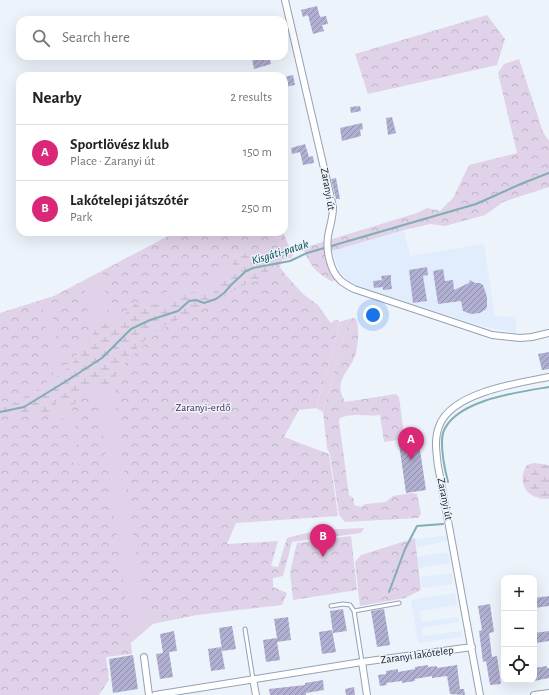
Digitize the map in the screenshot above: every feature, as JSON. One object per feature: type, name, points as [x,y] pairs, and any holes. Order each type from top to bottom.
[{"type":"street","name":"Zaranyi út","points":[[285,0],[333,207],[328,253],[332,268],[340,280],[354,289],[492,335],[520,338],[549,333]]},
{"type":"street","name":"Zaranyi út","points":[[480,695],[438,466],[436,436],[440,423],[446,414],[454,406],[465,400],[502,386],[549,377]]},
{"type":"street","name":"Zaranyi lakótelep","points":[[155,695],[362,662],[472,647]]},
{"type":"street","points":[[144,657],[149,695]]},
{"type":"street","points":[[362,662],[367,695]]},
{"type":"street","points":[[253,679],[256,695]]},
{"type":"street","points":[[534,695],[549,692]]},
{"type":"lane","points":[[354,611],[399,603]]},
{"type":"lane","points":[[331,606],[342,604],[350,605],[354,611],[362,662]]},
{"type":"lane","points":[[245,629],[253,679]]},
{"type":"shaded area","points":[[404,230],[410,256],[484,244],[495,316],[516,317],[516,333],[481,326],[359,287],[340,272],[333,251]]},
{"type":"shaded area","points":[[446,535],[447,541],[417,547],[415,540]]},
{"type":"shaded area","points":[[448,552],[450,563],[419,568],[417,557]]},
{"type":"shaded area","points":[[452,573],[453,584],[422,588],[421,577]]},
{"type":"shaded area","points":[[455,593],[457,605],[420,611],[421,622],[458,617],[459,622],[422,628],[423,636],[461,631],[462,637],[418,643],[411,600]]},
{"type":"green space","points":[[487,15],[505,39],[497,65],[368,94],[355,54]]},
{"type":"green space","points":[[519,59],[543,132],[549,141],[549,187],[503,202],[485,215],[445,226],[430,224],[404,230],[325,253],[329,269],[336,278],[333,282],[318,272],[308,260],[303,248],[417,213],[427,208],[440,211],[453,198],[469,165],[517,153],[498,73],[504,64]]},
{"type":"green space","name":"Zaranyi-erdő","points":[[168,236],[285,236],[293,256],[282,260],[280,267],[303,294],[318,305],[331,323],[335,320],[338,320],[339,322],[336,340],[316,408],[299,410],[284,437],[329,454],[338,516],[236,523],[227,544],[278,541],[271,566],[278,567],[287,538],[319,530],[364,528],[361,533],[292,542],[283,576],[273,578],[273,587],[287,593],[282,605],[197,615],[152,624],[131,642],[132,654],[106,657],[109,680],[99,695],[0,695],[0,416],[24,417],[57,410],[65,422],[74,467],[78,466],[76,429],[72,409],[84,397],[92,394],[98,399],[129,622],[124,628],[124,631],[132,638],[150,623],[150,614],[142,602],[114,394],[125,363],[160,330],[219,302],[241,287],[273,274],[272,270],[265,261],[255,254],[244,251],[237,253],[221,272],[196,289],[178,288],[134,303],[120,318],[108,318],[103,272],[84,282],[90,334],[75,357],[62,370],[50,302],[42,305],[54,377],[14,402],[0,401],[0,313],[54,296]]},
{"type":"green space","points":[[244,248],[267,259],[277,276],[153,613],[153,624],[132,642],[121,632],[82,469],[72,470],[24,420],[0,419],[0,398],[39,303],[52,298],[106,270],[133,300],[225,261]]},
{"type":"green space","points":[[242,253],[256,257],[265,266],[270,275],[239,287],[218,301],[155,330],[117,368],[114,383],[109,387],[93,385],[86,386],[79,401],[72,405],[61,399],[56,402],[54,408],[50,412],[0,414],[0,404],[12,404],[53,381],[61,372],[70,367],[96,330],[108,322],[118,321],[135,304],[147,306],[174,302],[186,293],[194,292],[202,295],[211,295],[217,289],[222,279],[231,271],[234,259]]},
{"type":"green space","points":[[349,319],[323,412],[316,408],[336,340],[339,322]]},
{"type":"green space","points":[[349,319],[356,319],[357,323],[358,338],[355,356],[341,383],[342,394],[345,402],[396,394],[399,397],[405,442],[400,443],[399,440],[384,442],[380,415],[350,415],[340,418],[339,421],[349,495],[354,499],[354,505],[361,507],[365,504],[386,502],[393,496],[412,493],[417,494],[421,514],[418,518],[345,522],[339,515],[330,454],[327,448],[323,412]]},
{"type":"green space","points":[[534,463],[549,465],[549,499],[531,495],[523,484],[523,474],[527,465]]},
{"type":"green space","points":[[351,536],[357,590],[293,600],[290,572],[297,543]]},
{"type":"green space","points":[[415,538],[421,590],[405,598],[360,606],[355,562],[361,555]]},
{"type":"building","points":[[317,6],[320,17],[326,16],[328,24],[322,25],[324,31],[313,34],[308,15],[303,17],[301,10]]},
{"type":"building","points":[[252,60],[270,60],[271,64],[254,69]]},
{"type":"building","points":[[293,75],[295,85],[288,86],[288,76]]},
{"type":"building","points":[[360,106],[361,111],[351,113],[350,107]]},
{"type":"building","points":[[392,117],[396,133],[388,135],[386,118]]},
{"type":"building","points":[[362,123],[363,129],[360,130],[361,136],[342,141],[340,128]]},
{"type":"building","points":[[305,144],[309,157],[313,156],[314,163],[303,165],[300,152],[292,154],[291,148]]},
{"type":"building","points":[[336,178],[340,199],[336,199],[331,179]]},
{"type":"building","points":[[427,267],[428,275],[423,276],[427,301],[413,303],[409,270]]},
{"type":"building","points":[[443,269],[445,281],[453,280],[454,290],[469,283],[470,280],[483,285],[487,297],[486,309],[480,313],[471,314],[463,311],[461,301],[438,304],[433,271]]},
{"type":"building","points":[[391,275],[392,289],[383,290],[383,287],[374,288],[373,281],[382,280],[381,276]]},
{"type":"building","points":[[549,352],[549,369],[542,370],[538,354]]},
{"type":"building","points":[[406,443],[408,452],[420,450],[426,490],[406,493],[399,444]]},
{"type":"building","points":[[549,596],[549,606],[537,608],[537,598]]},
{"type":"building","points":[[490,604],[494,632],[489,633],[492,657],[497,656],[501,684],[490,685],[486,661],[483,662],[479,631],[482,630],[478,606]]},
{"type":"building","points":[[343,609],[347,631],[333,633],[330,611]]},
{"type":"building","points":[[384,609],[390,645],[377,647],[371,611]]},
{"type":"building","points":[[288,617],[291,640],[277,642],[280,660],[266,662],[263,640],[277,638],[274,619]]},
{"type":"building","points":[[232,626],[236,649],[222,651],[219,628]]},
{"type":"building","points":[[332,630],[336,652],[322,654],[319,632]]},
{"type":"building","points":[[174,631],[177,651],[169,652],[173,677],[160,679],[156,654],[163,653],[160,634]]},
{"type":"building","points":[[549,631],[549,641],[537,643],[537,633]]},
{"type":"building","points":[[221,647],[225,669],[211,671],[208,649]]},
{"type":"building","points":[[133,655],[138,689],[113,693],[109,659]]},
{"type":"building","points":[[428,665],[428,667],[437,666],[437,668],[457,665],[460,689],[464,689],[465,695],[450,694],[447,676],[432,678],[432,676],[402,683],[402,681],[386,683],[387,685],[380,686],[378,675],[386,674],[386,671],[398,669],[398,672]]},
{"type":"building","points":[[547,666],[547,668],[549,668],[549,678],[537,680],[537,668]]},
{"type":"building","points":[[323,680],[324,690],[306,693],[306,695],[270,695],[269,689],[305,685],[305,683]]},
{"type":"building","points":[[354,687],[355,695],[346,695],[345,689]]},
{"type":"waterway","name":"Kisgáti-patak","points":[[0,412],[24,407],[68,380],[102,358],[131,329],[150,320],[178,311],[189,301],[196,300],[204,303],[216,299],[246,271],[253,268],[290,261],[307,253],[476,204],[549,173]]},
{"type":"waterway","points":[[448,482],[443,458],[442,438],[449,422],[473,405],[505,395],[549,387]]},
{"type":"waterway","points":[[389,592],[405,549],[417,526],[443,524]]},
{"type":"place","name":"Sportlövész klub","points":[[411,460]]},
{"type":"place","name":"Lakótelepi játszótér","points":[[323,557]]}]
